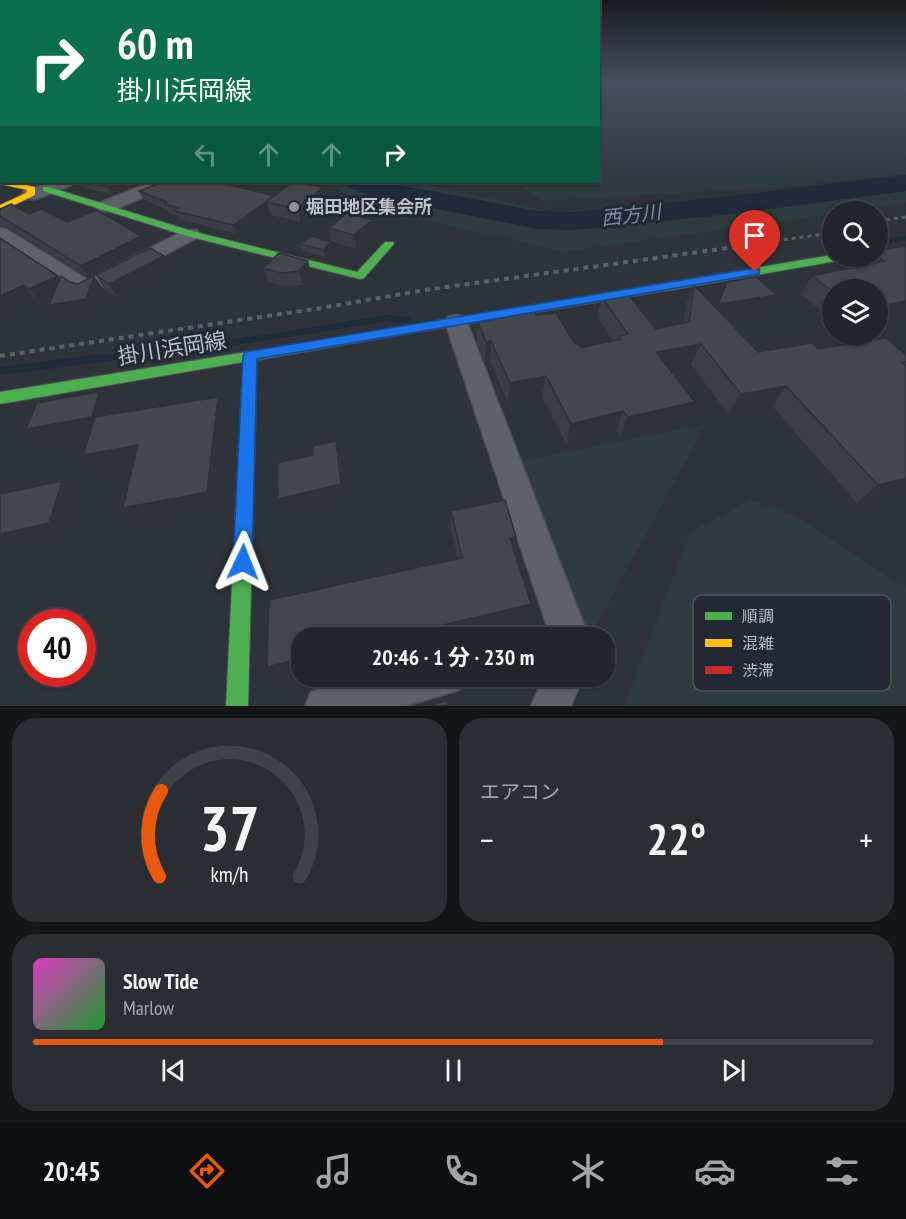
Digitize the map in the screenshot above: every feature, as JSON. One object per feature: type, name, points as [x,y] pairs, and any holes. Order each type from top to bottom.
[{"type":"street","points":[[8,183],[32,189],[30,195]]},
{"type":"street","points":[[0,209],[62,183]]},
{"type":"street","points":[[105,207],[163,183]]},
{"type":"street","points":[[46,189],[192,234],[360,276],[389,244]]},
{"type":"street","points":[[0,233],[87,289],[192,234]]},
{"type":"street","name":"掛川浜岡線","points":[[0,398],[822,260]]},
{"type":"street","points":[[456,322],[566,627]]},
{"type":"street","points":[[237,706],[250,356]]},
{"type":"street","points":[[325,706],[401,687]]},
{"type":"street","points":[[551,706],[559,687]]},
{"type":"shaded area","points":[[600,116],[906,116],[906,174],[799,186],[543,201],[516,183],[600,183]]},
{"type":"shaded area","points":[[906,181],[906,203],[888,206],[888,201],[822,201],[822,215],[563,252],[363,205],[328,183],[420,183],[550,212],[846,191]]},
{"type":"shaded area","points":[[706,424],[595,627],[577,627],[522,461]]},
{"type":"shaded area","points":[[751,500],[797,517],[906,588],[906,706],[624,706],[691,531]]},
{"type":"building","points":[[93,183],[119,183],[108,187]]},
{"type":"building","points":[[159,183],[222,183],[274,196],[234,225],[174,211],[179,208],[139,191]]},
{"type":"building","points":[[292,183],[323,187],[298,209],[266,202]]},
{"type":"building","points":[[11,204],[29,214],[41,209],[67,222],[97,210],[141,236],[81,266],[0,216],[0,209]]},
{"type":"building","points":[[347,213],[372,220],[354,235],[329,228]]},
{"type":"building","points":[[311,236],[331,242],[324,250],[300,244]]},
{"type":"building","points":[[0,238],[58,276],[29,289],[24,285],[0,296]]},
{"type":"building","points":[[906,246],[906,301],[888,305],[888,279],[822,279],[822,284],[812,276],[855,267],[888,267],[888,249]]},
{"type":"building","points":[[150,248],[164,256],[109,284],[96,275]]},
{"type":"building","points":[[279,253],[308,261],[299,271],[282,273],[263,268]]},
{"type":"building","points":[[61,276],[78,284],[94,276],[86,299],[49,305]]},
{"type":"building","points":[[756,277],[777,295],[718,304],[727,282]]},
{"type":"building","points":[[694,285],[758,352],[812,343],[818,349],[843,345],[888,345],[888,340],[906,355],[906,362],[902,362],[906,366],[906,478],[878,485],[786,386],[741,394],[701,344],[656,352],[695,402],[628,417],[623,411],[571,424],[546,376],[510,383],[491,341],[486,342],[478,322],[535,312],[536,315],[556,313],[575,344],[581,348],[621,339],[619,336],[628,334],[602,297],[627,293],[656,329],[689,322]]},
{"type":"building","points":[[99,392],[92,417],[26,429],[37,403]]},
{"type":"building","points":[[218,397],[207,492],[123,508],[138,445],[83,455],[95,417]]},
{"type":"building","points":[[336,441],[341,484],[278,499],[277,463],[313,455],[313,446]]},
{"type":"building","points":[[62,481],[49,523],[0,534],[0,494]]},
{"type":"building","points":[[505,500],[516,537],[510,538],[531,604],[435,627],[291,627],[291,661],[267,667],[269,600],[462,558],[451,511]]},
{"type":"building","points":[[447,700],[448,706],[428,706]]},
{"type":"waterway","name":"西方川","points":[[360,183],[373,188],[538,220],[573,221],[731,205],[906,183]]},
{"type":"waterway","points":[[888,241],[906,238]]},
{"type":"waterway","points":[[90,360],[264,338],[387,318],[407,320]]},
{"type":"waterway","points":[[0,371],[102,358]]},
{"type":"railway","points":[[888,220],[906,217]]},
{"type":"railway","points":[[760,243],[822,234]]},
{"type":"railway","points":[[0,356],[321,308],[425,290],[771,242]]},
{"type":"traffic: fast","points":[[46,189],[191,234],[360,276],[389,244]]},
{"type":"traffic: fast","points":[[665,287],[822,260]]},
{"type":"traffic: fast","points":[[0,398],[406,330]]},
{"type":"traffic: fast","points":[[237,706],[250,356]]},
{"type":"traffic: slow","points":[[0,209],[30,195],[32,189],[8,183]]},
{"type":"traffic: jam","points":[[406,330],[665,287]]},
{"type":"place","name":"堀田地区集会所","points":[[294,207]]},
{"type":"route","points":[[243,562],[250,356],[755,272]]}]
